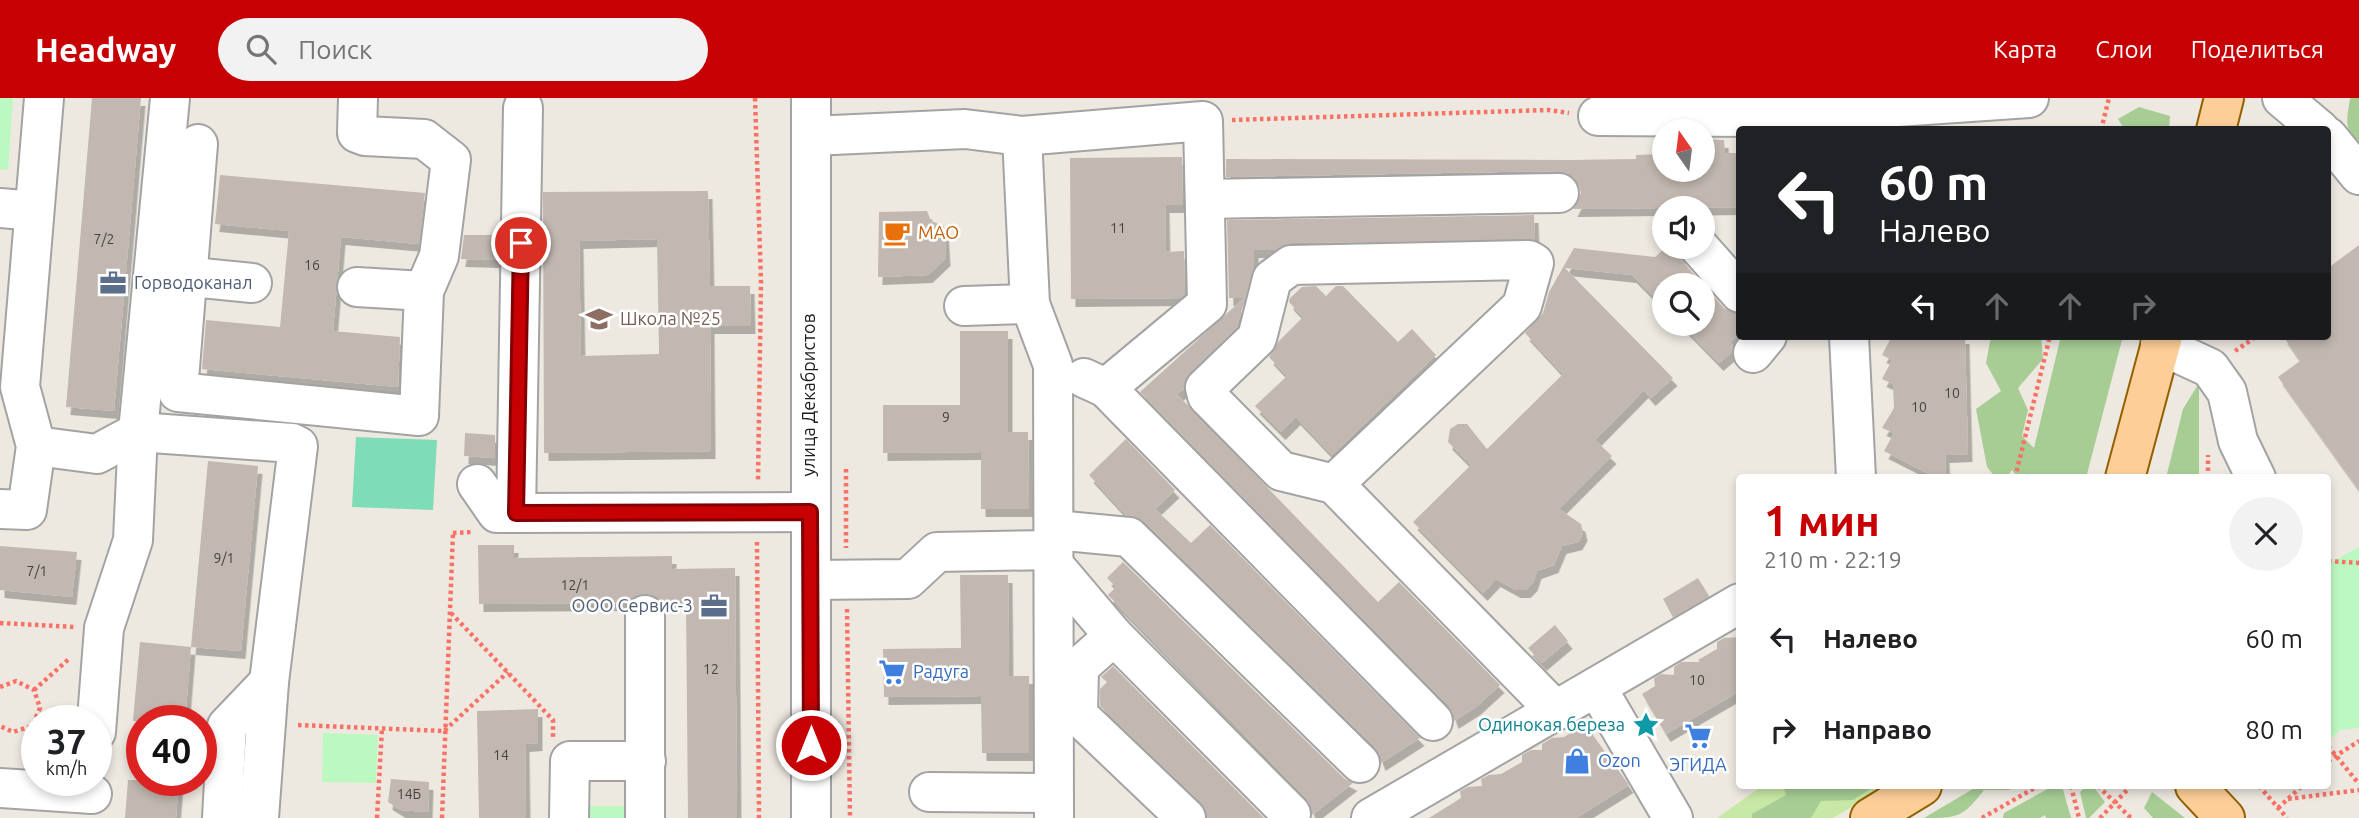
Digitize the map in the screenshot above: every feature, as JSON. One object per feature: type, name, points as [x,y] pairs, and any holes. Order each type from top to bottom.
[{"type":"main road","points":[[2217,126],[2224,98]]},
{"type":"main road","points":[[2126,474],[2162,341]]},
{"type":"main road","points":[[1870,818],[1917,789]]},
{"type":"main road","points":[[2198,789],[2225,818]]},
{"type":"street","points":[[0,509],[27,510],[36,446],[20,387],[17,210],[44,98]]},
{"type":"street","points":[[170,98],[171,275],[178,392],[419,416],[424,290],[439,256],[452,160],[424,139],[357,133],[358,98]]},
{"type":"street","name":"улица Декабристов","points":[[811,98],[810,512],[829,580],[811,818]]},
{"type":"street","points":[[1598,116],[1751,107],[1840,121],[2029,98]]},
{"type":"street","points":[[2031,126],[2049,98]]},
{"type":"street","points":[[2282,98],[2315,126]]},
{"type":"street","points":[[516,513],[523,108]]},
{"type":"street","points":[[811,136],[965,114],[1022,136],[1203,121],[1207,304],[1106,387]]},
{"type":"street","points":[[929,792],[1053,806],[1053,365],[1030,304],[1022,136]]},
{"type":"street","points":[[2331,141],[2359,175]]},
{"type":"street","points":[[98,705],[104,628],[133,540],[138,432],[198,144]]},
{"type":"street","points":[[1205,199],[1559,193]]},
{"type":"street","points":[[1710,259],[1736,289]]},
{"type":"street","points":[[1334,484],[1522,306],[1534,263],[1528,260],[1291,265],[1272,279],[1257,338],[1205,388],[1207,396],[1282,471],[1334,484],[1556,711]]},
{"type":"street","points":[[171,275],[252,284]]},
{"type":"street","points":[[356,287],[424,290]]},
{"type":"street","points":[[964,306],[1030,304]]},
{"type":"street","points":[[1849,340],[1856,474]]},
{"type":"street","points":[[2162,341],[2210,368],[2227,392],[2238,441],[2254,474]]},
{"type":"street","points":[[1053,365],[1106,387],[1433,721]]},
{"type":"street","points":[[36,446],[97,454],[138,432],[292,443],[298,446],[269,682],[259,818]]},
{"type":"street","points":[[477,484],[497,513],[810,512]]},
{"type":"street","points":[[829,580],[908,579],[937,552],[1053,548],[1129,537],[1360,763]]},
{"type":"street","points":[[1053,548],[1114,636],[1292,814]]},
{"type":"street","points":[[1371,818],[1736,605]]},
{"type":"street","points":[[645,615],[645,818]]},
{"type":"street","points":[[1114,636],[1079,667],[1078,715],[1186,818]]},
{"type":"street","points":[[222,818],[227,726],[269,682]]},
{"type":"street","points":[[1597,688],[1673,818]]},
{"type":"street","points":[[569,818],[570,761],[646,761]]},
{"type":"street","points":[[0,788],[91,797]]},
{"type":"path","points":[[755,98],[761,282],[757,513],[759,818]]},
{"type":"path","points":[[2102,126],[2109,98]]},
{"type":"path","points":[[1203,121],[1548,110],[1598,116]]},
{"type":"path","points":[[2016,474],[2049,340]]},
{"type":"path","points":[[846,455],[829,580],[850,818]]},
{"type":"path","points":[[442,818],[453,533]]},
{"type":"path","points":[[2331,561],[2359,563]]},
{"type":"path","points":[[451,613],[554,720],[553,744]]},
{"type":"path","points":[[0,623],[104,628]]},
{"type":"path","points":[[266,724],[444,731],[508,672]]},
{"type":"path","points":[[0,687],[16,681],[34,690],[39,705]]},
{"type":"path","points":[[0,726],[13,732],[21,729]]},
{"type":"path","points":[[377,818],[382,728]]},
{"type":"path","points":[[2331,758],[2359,741]]},
{"type":"path","points":[[2288,799],[2359,787],[2331,750]]},
{"type":"path","points":[[1982,818],[2033,789]]},
{"type":"path","points":[[2072,789],[2079,818]]},
{"type":"path","points":[[2102,789],[2131,818]]},
{"type":"path","points":[[2100,818],[2128,789]]},
{"type":"path","points":[[2262,789],[2287,818]]},
{"type":"path","points":[[2278,808],[2299,789]]},
{"type":"green space","points":[[0,98],[13,98],[8,170],[0,169]]},
{"type":"green space","points":[[2350,98],[2359,98],[2359,143],[2348,128]]},
{"type":"green space","points":[[2139,107],[2170,116],[2169,126],[2122,126],[2118,119]]},
{"type":"green space","points":[[1990,340],[2041,340],[2043,359],[2018,388],[2028,410],[2022,436],[2034,448],[2060,340],[2122,340],[2087,474],[2015,474],[2012,470],[2009,474],[1993,474],[1987,467],[1976,409],[2001,391],[1986,363]]},
{"type":"green space","points":[[2199,383],[2199,474],[2167,474],[2183,409]]},
{"type":"green space","points":[[356,437],[437,440],[433,510],[352,507]]},
{"type":"green space","points":[[2359,547],[2359,728],[2340,730],[2331,738],[2331,562]]},
{"type":"green space","points":[[323,733],[378,735],[376,783],[322,782]]},
{"type":"green space","points":[[1758,789],[1883,789],[1833,818],[1717,818]]},
{"type":"green space","points":[[1784,789],[1870,789],[1853,800],[1821,801],[1811,818],[1752,818],[1752,814],[1786,795]]},
{"type":"green space","points":[[1973,789],[2011,789],[1984,790],[1971,806],[1959,814],[1924,818]]},
{"type":"green space","points":[[2048,789],[2063,789],[2071,818],[2046,818],[2045,815],[2040,818],[2003,818],[2004,813]]},
{"type":"green space","points":[[2084,789],[2095,789],[2105,802],[2089,818],[2086,818],[2080,792]]},
{"type":"green space","points":[[2152,792],[2185,818],[2153,818],[2144,808]]},
{"type":"green space","points":[[584,806],[628,806],[628,818],[584,818]]},
{"type":"building","points":[[92,98],[141,98],[114,411],[66,407]]},
{"type":"building","points":[[1715,140],[1724,140],[1725,153],[1736,153],[1736,207],[1715,207],[1715,196],[1652,196],[1652,208],[1573,209],[1581,193],[1578,182],[1570,174],[1559,171],[1226,177],[1226,159],[1569,160],[1636,159],[1636,155],[1652,154],[1652,182],[1715,182]]},
{"type":"building","points":[[1182,157],[1183,205],[1165,205],[1166,252],[1184,251],[1185,294],[1180,298],[1071,299],[1070,158]]},
{"type":"building","points":[[220,175],[425,193],[419,244],[341,237],[333,331],[400,337],[398,387],[202,369],[206,320],[280,327],[289,231],[215,224]]},
{"type":"building","points":[[708,191],[710,286],[750,286],[751,326],[710,326],[711,451],[544,453],[543,192]],"holes":[[[657,239],[659,354],[581,356],[579,241]]]},
{"type":"building","points":[[927,211],[931,221],[944,226],[946,258],[928,275],[878,277],[879,212]]},
{"type":"building","points":[[1534,215],[1535,240],[1291,243],[1275,250],[1254,250],[1254,268],[1237,327],[1190,372],[1184,389],[1177,394],[1378,602],[1399,582],[1500,685],[1476,707],[1454,721],[1449,706],[1140,392],[1244,298],[1229,298],[1227,220]]},
{"type":"building","points":[[464,235],[495,235],[495,260],[461,259]]},
{"type":"building","points":[[2359,245],[2359,490],[2278,377],[2300,361],[2286,340],[2331,340],[2331,266]]},
{"type":"building","points":[[1574,248],[1652,257],[1652,259],[1682,259],[1693,273],[1652,273],[1652,295],[1632,275],[1565,268],[1673,378],[1651,398],[1644,390],[1595,440],[1612,456],[1559,509],[1581,524],[1583,533],[1578,542],[1562,546],[1554,565],[1537,571],[1533,583],[1526,590],[1516,590],[1496,579],[1483,593],[1413,522],[1471,465],[1448,442],[1450,429],[1458,424],[1467,424],[1487,449],[1563,374],[1525,333],[1543,313],[1549,292]]},
{"type":"building","points":[[1316,286],[1326,296],[1336,286],[1343,286],[1398,342],[1412,329],[1436,355],[1332,455],[1296,417],[1281,432],[1255,406],[1287,376],[1269,357],[1279,341],[1303,317],[1289,302],[1290,298],[1302,287]]},
{"type":"building","points":[[1715,298],[1724,308],[1736,312],[1736,337],[1730,342],[1733,345],[1732,352],[1719,363],[1693,336],[1715,336]]},
{"type":"building","points":[[960,331],[1008,331],[1008,432],[1028,432],[1029,509],[981,509],[981,452],[883,453],[883,405],[960,405]]},
{"type":"building","points":[[1890,340],[1965,340],[1968,454],[1945,455],[1946,474],[1929,474],[1884,451],[1894,433],[1882,428],[1894,408],[1893,384],[1882,379],[1892,360],[1882,355]]},
{"type":"building","points":[[465,433],[495,435],[495,458],[464,456]]},
{"type":"building","points":[[1126,439],[1175,490],[1155,509],[1191,543],[1210,525],[1420,738],[1381,763],[1375,747],[1144,521],[1126,515],[1089,475]]},
{"type":"building","points":[[208,461],[258,466],[241,651],[191,647]]},
{"type":"building","points":[[478,545],[514,545],[514,558],[672,556],[672,569],[735,568],[737,818],[688,818],[686,602],[662,602],[655,596],[644,593],[627,603],[479,604]]},
{"type":"building","points":[[0,546],[77,552],[72,597],[0,590]]},
{"type":"building","points":[[1123,562],[1345,779],[1353,783],[1312,815],[1307,799],[1108,595],[1116,587],[1107,578]]},
{"type":"building","points":[[960,575],[1008,575],[1009,676],[1029,676],[1029,753],[982,753],[981,696],[884,697],[883,649],[961,648]]},
{"type":"building","points":[[1698,578],[1709,596],[1673,617],[1663,599]]},
{"type":"building","points":[[1555,625],[1568,641],[1542,663],[1528,648]]},
{"type":"building","points":[[1736,637],[1736,693],[1666,734],[1642,694],[1655,686],[1654,678],[1661,674],[1674,675],[1674,667],[1681,662],[1700,662],[1698,660],[1717,649],[1717,642],[1724,638]]},
{"type":"building","points":[[140,642],[191,647],[186,705],[134,705]]},
{"type":"building","points":[[1113,666],[1264,818],[1207,818],[1201,802],[1100,706],[1100,689],[1107,682],[1101,677]]},
{"type":"building","points":[[538,709],[538,743],[525,744],[526,818],[479,818],[477,711]]},
{"type":"building","points":[[1585,724],[1629,785],[1576,818],[1429,818],[1461,798],[1460,791],[1468,787],[1482,786],[1481,779],[1501,774],[1522,762],[1522,755],[1531,750],[1542,750],[1542,744],[1552,738],[1564,737]]},
{"type":"building","points":[[391,779],[429,782],[428,812],[401,810],[388,802]]},
{"type":"building","points":[[127,796],[178,796],[176,818],[125,818]]},
{"type":"place","name":"МАО","points":[[897,233]]},
{"type":"place","name":"Горводоканал","points":[[113,283]]},
{"type":"place","name":"Школа №25","points":[[599,319]]},
{"type":"place","name":"ООО Сервис-3","points":[[714,606]]},
{"type":"place","name":"Радуга","points":[[892,672]]},
{"type":"place","name":"Одинокая береза","points":[[1646,725]]},
{"type":"place","name":"ЭГИДА","points":[[1698,736]]},
{"type":"place","name":"Ozon","points":[[1577,761]]},
{"type":"route","points":[[521,243],[516,513],[810,512],[811,745]]}]
